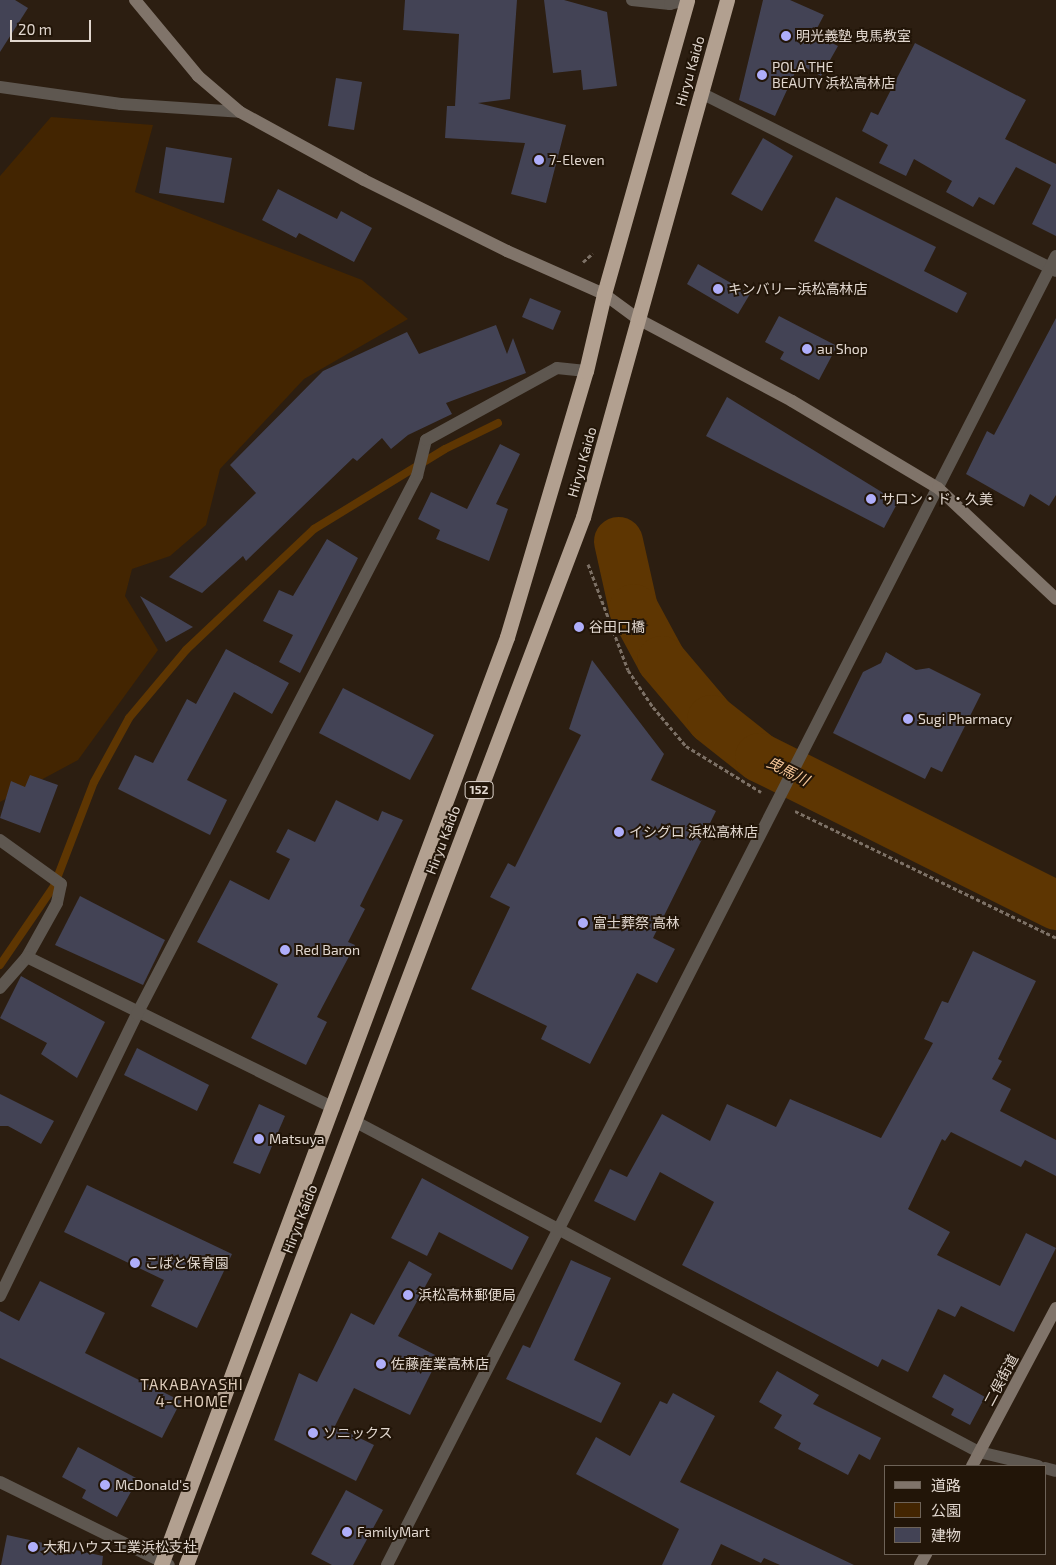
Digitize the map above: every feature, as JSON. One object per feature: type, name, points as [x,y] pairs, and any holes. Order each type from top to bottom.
[{"type":"highway","name":"Hiryu Kaido","points":[[164,1563],[508,637],[586,372],[604,294],[686,0]]},
{"type":"highway","name":"Hiryu Kaido","points":[[186,1565],[583,517],[727,0]]},
{"type":"street","points":[[135,0],[198,76],[240,112],[372,185],[604,294],[638,320],[792,401],[938,488],[1056,599]]},
{"type":"street","points":[[632,0],[670,4],[686,0]]},
{"type":"street","points":[[0,87],[121,104],[240,112]]},
{"type":"street","points":[[701,93],[1053,270]]},
{"type":"street","points":[[387,1565],[938,488],[1053,270],[1056,256]]},
{"type":"street","points":[[0,1296],[137,1014],[417,476],[426,440],[557,368],[586,372]]},
{"type":"street","points":[[0,840],[61,884],[57,903],[27,957],[0,988]]},
{"type":"street","points":[[27,957],[137,1014],[334,1108]]},
{"type":"street","points":[[354,1122],[980,1452],[1034,1465]]},
{"type":"street","name":"二俣街道","points":[[973,1465],[1056,1308]]},
{"type":"street","points":[[0,1482],[164,1563]]},
{"type":"path","points":[[573,262],[581,264],[597,250]]},
{"type":"green space","points":[[51,117],[153,125],[135,192],[362,280],[408,319],[304,379],[220,469],[206,525],[170,556],[132,569],[125,596],[158,650],[78,760],[0,802],[0,176]]},
{"type":"building","points":[[0,0],[15,0],[28,8],[0,52]]},
{"type":"building","points":[[405,0],[517,0],[510,99],[478,103],[566,125],[546,203],[511,194],[525,143],[445,138],[447,106],[455,106],[459,34],[403,30]]},
{"type":"building","points":[[544,0],[564,0],[607,12],[617,86],[583,90],[581,70],[553,73]]},
{"type":"building","points":[[763,0],[790,0],[824,15],[814,34],[838,46],[821,76],[799,64],[775,116],[739,100]]},
{"type":"building","points":[[915,43],[1026,100],[1005,139],[1056,164],[1056,236],[1032,224],[1051,185],[1016,167],[994,205],[979,197],[973,207],[946,192],[952,181],[914,159],[906,176],[879,163],[888,145],[862,131],[871,112],[878,115]]},
{"type":"building","points":[[336,78],[362,82],[354,130],[328,126]]},
{"type":"building","points":[[763,138],[793,156],[762,211],[731,194]]},
{"type":"building","points":[[166,147],[232,158],[224,203],[159,193]]},
{"type":"building","points":[[278,189],[337,219],[341,211],[372,228],[354,262],[299,233],[296,238],[262,220]]},
{"type":"building","points":[[836,197],[936,247],[924,271],[967,293],[957,313],[814,241]]},
{"type":"building","name":"キンバリー浜松高林店","points":[[698,264],[750,294],[738,314],[687,284]]},
{"type":"building","points":[[530,298],[561,311],[553,330],[522,317]]},
{"type":"building","name":"au Shop","points":[[779,316],[837,346],[819,380],[780,359],[784,352],[765,342]]},
{"type":"building","points":[[1056,318],[1056,495],[1049,506],[1030,494],[1024,507],[966,474],[987,431],[994,435]]},
{"type":"building","points":[[496,325],[507,354],[513,338],[526,373],[446,403],[452,414],[408,435],[391,449],[382,438],[357,461],[353,458],[246,561],[243,556],[202,593],[169,577],[256,493],[230,465],[323,371],[407,332],[419,354]]},
{"type":"building","points":[[727,397],[898,502],[884,528],[706,436]]},
{"type":"building","points":[[500,444],[520,454],[496,504],[508,509],[489,561],[436,539],[440,530],[418,519],[431,492],[467,509]]},
{"type":"building","points":[[327,539],[358,558],[300,673],[279,662],[293,635],[263,621],[279,590],[293,596]]},
{"type":"building","points":[[140,596],[193,627],[166,642]]},
{"type":"building","points":[[226,649],[289,683],[272,714],[234,692],[187,780],[227,800],[210,835],[118,789],[135,755],[153,763],[187,699],[196,704]]},
{"type":"building","points":[[886,652],[916,670],[929,668],[981,694],[942,772],[931,767],[925,779],[833,733],[863,672],[881,663]]},
{"type":"building","points":[[592,660],[664,754],[651,780],[716,811],[653,938],[675,949],[657,983],[637,973],[590,1064],[541,1039],[547,1026],[471,989],[510,907],[490,897],[508,863],[515,867],[581,735],[569,729]]},
{"type":"building","points":[[343,688],[434,735],[410,780],[319,733]]},
{"type":"building","points":[[30,775],[58,785],[40,833],[0,818],[11,781],[25,787]]},
{"type":"building","points":[[336,800],[378,821],[382,811],[403,820],[360,906],[365,909],[348,942],[355,945],[317,1017],[327,1022],[306,1065],[251,1038],[278,984],[197,942],[230,880],[269,900],[290,859],[276,852],[288,829],[315,842]]},
{"type":"building","points":[[80,896],[165,940],[143,985],[55,945]]},
{"type":"building","points":[[973,951],[1036,981],[998,1059],[1002,1061],[992,1079],[1011,1089],[1000,1111],[1056,1140],[1056,1176],[1025,1160],[1021,1167],[951,1132],[945,1141],[942,1139],[908,1209],[950,1232],[937,1255],[1000,1286],[1026,1233],[1056,1248],[1014,1332],[961,1306],[955,1317],[938,1309],[908,1372],[882,1359],[878,1367],[682,1265],[714,1202],[660,1172],[635,1221],[594,1201],[610,1169],[627,1177],[662,1114],[710,1141],[727,1104],[776,1127],[790,1099],[881,1138],[933,1043],[924,1039],[942,1001],[948,1003]]},
{"type":"building","points":[[21,976],[105,1022],[77,1078],[41,1054],[47,1043],[0,1018]]},
{"type":"building","points":[[137,1048],[209,1085],[197,1111],[124,1075]]},
{"type":"building","points":[[0,1094],[54,1121],[41,1144],[8,1126],[0,1126]]},
{"type":"building","name":"Matsuya","points":[[259,1104],[285,1116],[260,1174],[233,1163]]},
{"type":"building","points":[[422,1178],[529,1237],[512,1270],[439,1232],[427,1256],[391,1238]]},
{"type":"building","points":[[87,1185],[232,1254],[197,1328],[151,1306],[164,1280],[64,1232]]},
{"type":"building","points":[[571,1260],[611,1278],[574,1360],[621,1383],[601,1423],[506,1379],[523,1345],[530,1348]]},
{"type":"building","points":[[409,1261],[432,1274],[398,1336],[439,1357],[410,1415],[354,1388],[335,1426],[374,1445],[356,1481],[274,1440],[299,1373],[317,1382],[351,1313],[374,1325]]},
{"type":"building","points":[[40,1281],[105,1313],[85,1353],[181,1401],[162,1438],[0,1358],[0,1311],[19,1321]]},
{"type":"building","points":[[777,1371],[819,1395],[813,1404],[881,1438],[870,1460],[859,1454],[848,1475],[798,1449],[801,1443],[774,1428],[782,1415],[759,1402]]},
{"type":"building","points":[[944,1374],[985,1397],[970,1425],[951,1415],[954,1409],[932,1397]]},
{"type":"building","points":[[673,1393],[715,1416],[680,1482],[854,1565],[780,1565],[764,1558],[761,1563],[721,1544],[711,1565],[662,1565],[679,1529],[576,1474],[596,1437],[630,1456],[660,1401],[667,1404]]},
{"type":"building","name":"McDonald's","points":[[78,1447],[138,1479],[117,1517],[82,1498],[86,1490],[62,1477]]},
{"type":"building","name":"FamilyMart","points":[[346,1490],[383,1510],[353,1565],[332,1565],[311,1554]]},
{"type":"building","name":"大和ハウス工業浜松支社","points":[[7,1535],[103,1556],[102,1565],[1,1565]]},
{"type":"waterway","points":[[0,965],[54,886],[94,782],[129,718],[186,650],[314,529],[445,449],[498,423]]},
{"type":"waterway","name":"曳馬川","points":[[618,541],[633,608],[661,660],[711,719],[759,757],[1056,905]]},
{"type":"place","name":"明光義塾 曳馬教室","points":[[786,36]]},
{"type":"place","name":"POLA THE BEAUTY 浜松高林店","points":[[762,75]]},
{"type":"place","name":"7-Eleven","points":[[539,160]]},
{"type":"place","name":"キンバリー浜松高林店","points":[[718,289]]},
{"type":"place","name":"au Shop","points":[[807,349]]},
{"type":"place","name":"サロン・ド・久美","points":[[871,499]]},
{"type":"place","name":"谷田口橋","points":[[579,627]]},
{"type":"place","name":"Sugi Pharmacy","points":[[908,719]]},
{"type":"place","name":"イシグロ 浜松高林店","points":[[619,832]]},
{"type":"place","name":"富士葬祭 高林","points":[[583,923]]},
{"type":"place","name":"Red Baron","points":[[285,950]]},
{"type":"place","name":"Matsuya","points":[[259,1139]]},
{"type":"place","name":"こばと保育園","points":[[135,1263]]},
{"type":"place","name":"浜松高林郵便局","points":[[408,1295]]},
{"type":"place","name":"佐藤産業高林店","points":[[381,1364]]},
{"type":"place","name":"ソニックス","points":[[313,1433]]},
{"type":"place","name":"McDonald's","points":[[105,1485]]},
{"type":"place","name":"FamilyMart","points":[[347,1532]]},
{"type":"place","name":"大和ハウス工業浜松支社","points":[[33,1547]]},
{"type":"district","name":"TAKABAYASHI 4-CHOME","points":[[192,1392]]}]
